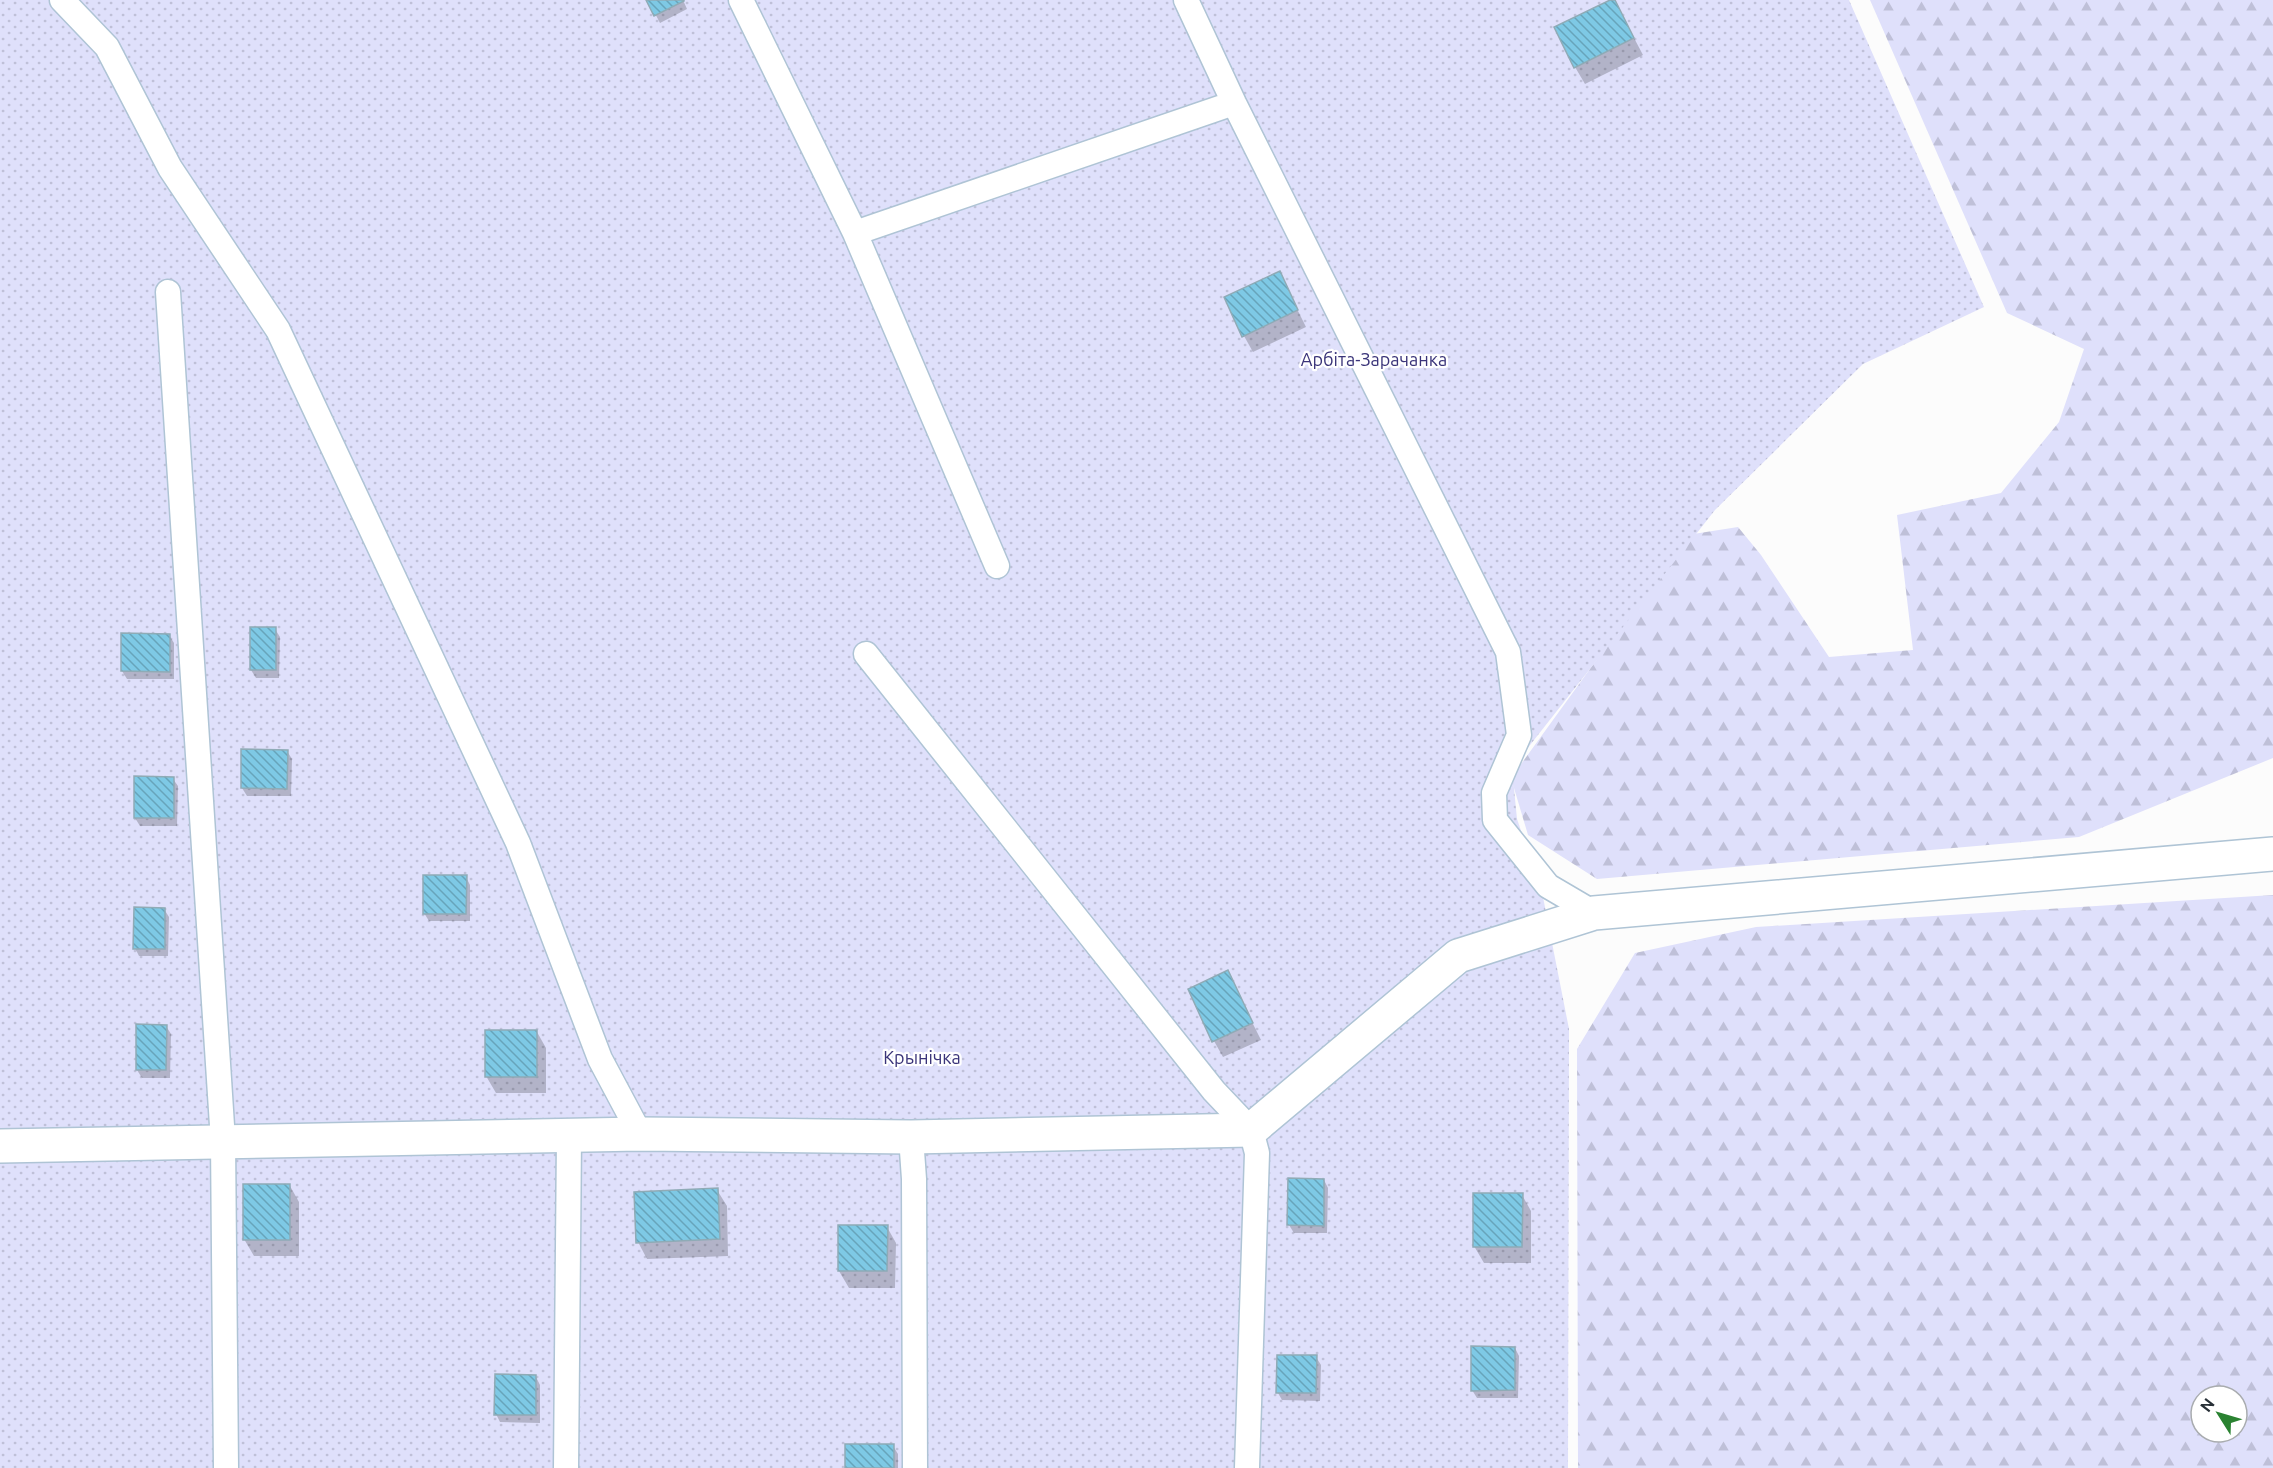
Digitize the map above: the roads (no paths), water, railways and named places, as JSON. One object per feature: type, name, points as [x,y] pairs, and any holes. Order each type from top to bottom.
[{"type":"street","points":[[0,1146],[640,1134],[911,1137],[1251,1130],[1458,956],[1594,913],[2273,854]]},
{"type":"lane","points":[[62,0],[107,47],[170,168],[278,330],[518,843],[600,1059],[640,1134]]},
{"type":"lane","points":[[741,0],[855,232],[997,566]]},
{"type":"lane","points":[[1186,0],[1234,103],[1508,652],[1519,735],[1494,794],[1495,820],[1548,886],[1594,913]]},
{"type":"lane","points":[[855,232],[1234,103]]},
{"type":"lane","points":[[168,292],[223,1141],[226,1468]]},
{"type":"lane","points":[[866,654],[1214,1091],[1251,1130],[1257,1154],[1247,1468]]},
{"type":"lane","points":[[566,1468],[569,1137]]},
{"type":"lane","points":[[911,1137],[914,1191],[915,1468]]},
{"type":"park label","name":"Арбіта-Зарачанка","points":[[1374,360]]},
{"type":"park label","name":"Крынічка","points":[[922,1058]]}]
